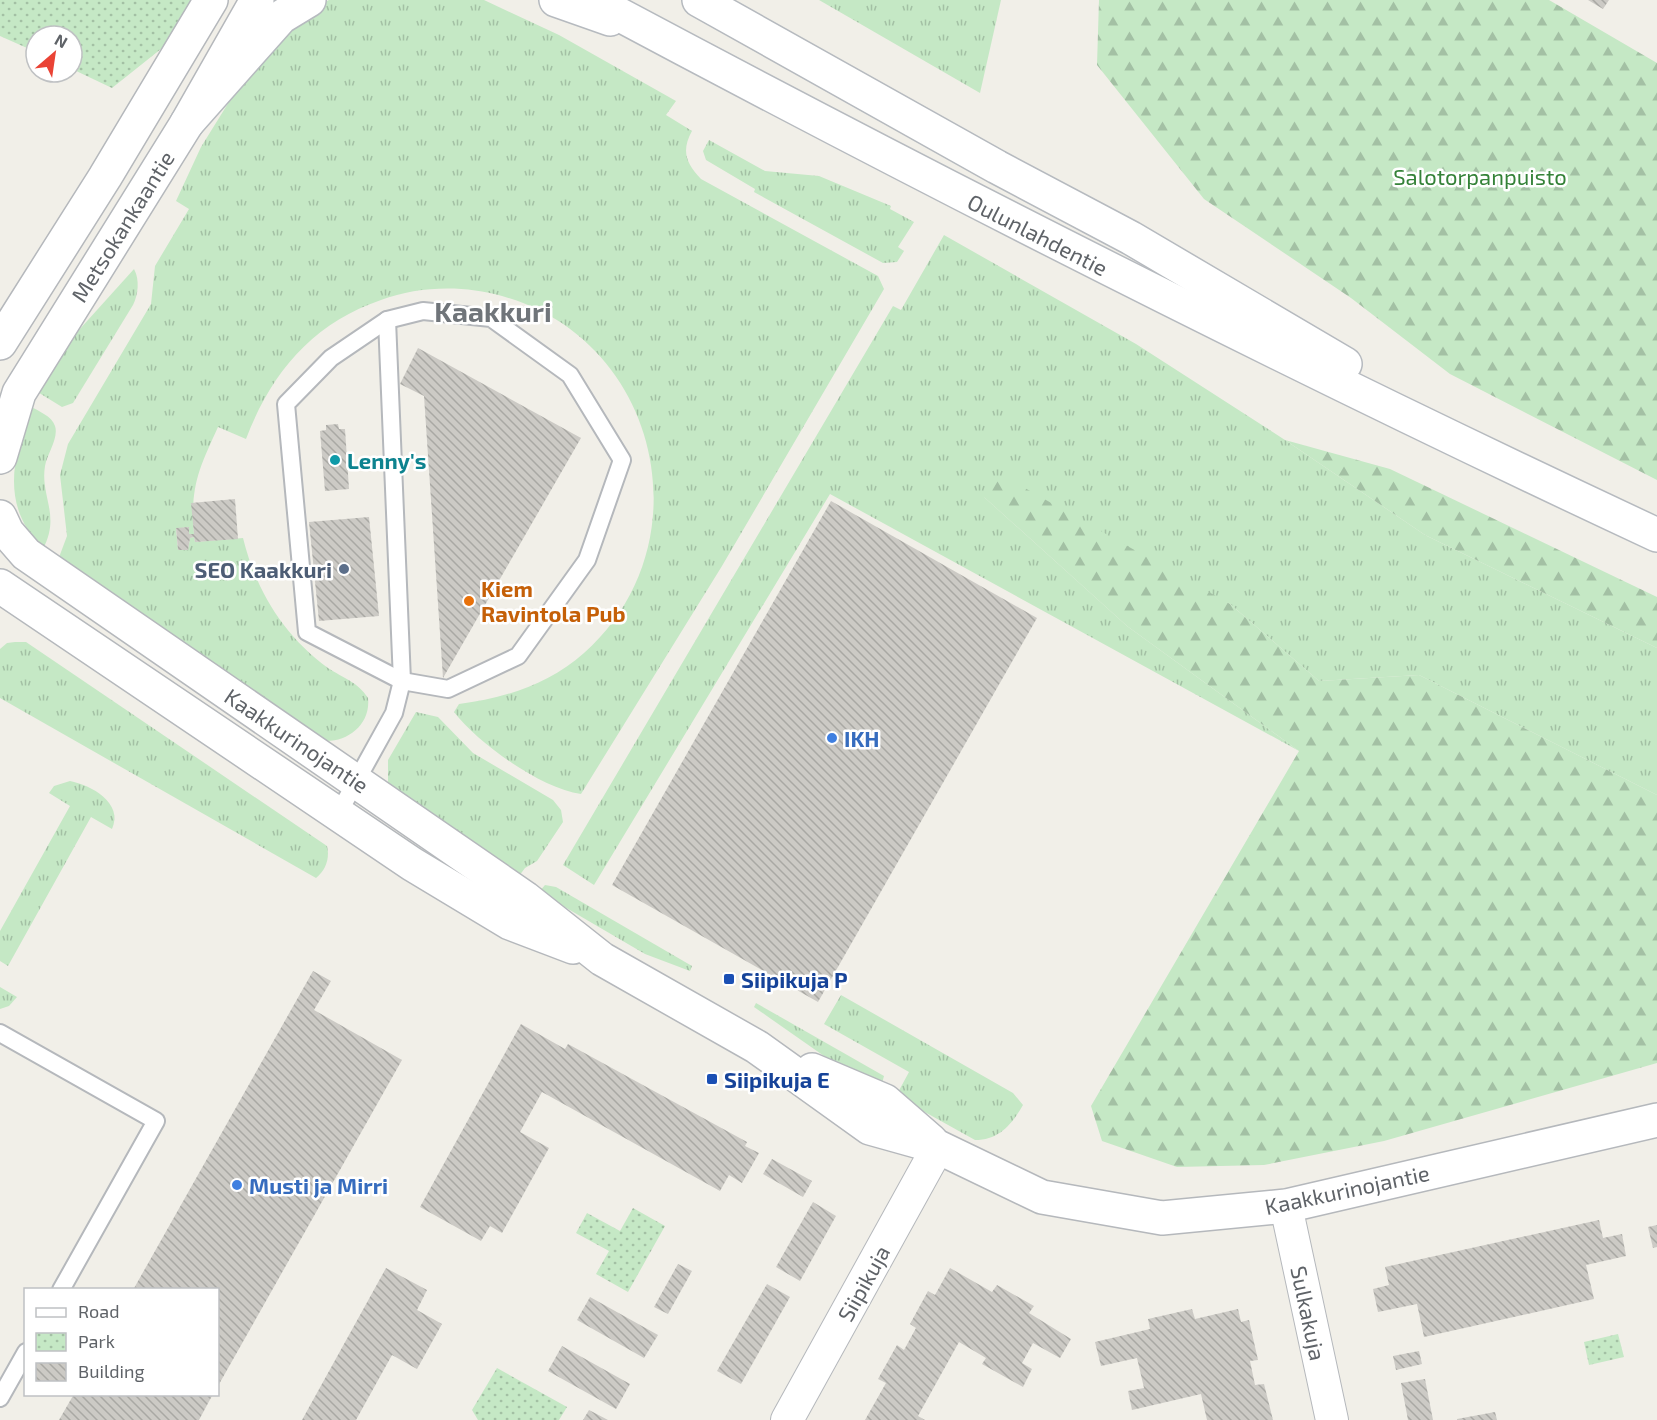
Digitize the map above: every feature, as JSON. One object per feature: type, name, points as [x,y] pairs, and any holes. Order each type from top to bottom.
[{"type":"street","name":"Metsokankaantie","points":[[0,343],[105,177],[211,0]]},
{"type":"street","name":"Metsokankaantie","points":[[0,457],[19,393],[187,123],[257,0]]},
{"type":"street","points":[[187,123],[281,17],[309,0]]},
{"type":"street","points":[[556,0],[665,39]]},
{"type":"street","name":"Oulunlahdentie","points":[[592,0],[1067,250],[1490,457],[1657,535]]},
{"type":"street","name":"Oulunlahdentie","points":[[699,0],[997,167],[1141,244],[1354,369],[1490,457]]},
{"type":"street","name":"Kaakkurinojantie","points":[[0,517],[7,532],[26,554],[525,898],[602,958],[758,1047],[870,1128],[938,1147],[1042,1197],[1162,1218],[1286,1206],[1657,1120]]},
{"type":"street","name":"Kaakkurinojantie","points":[[0,586],[412,864],[510,924],[602,958]]},
{"type":"street","name":"Siipikuja","points":[[788,1420],[938,1147]]},
{"type":"street","name":"Sulkakuja","points":[[1286,1206],[1332,1420]]},
{"type":"lane","points":[[423,311],[490,318],[570,375],[622,460],[587,560],[518,656],[448,689],[402,681],[307,632],[286,404],[331,358],[387,320],[423,311]]},
{"type":"lane","points":[[338,814],[394,713],[402,681],[387,320]]},
{"type":"lane","points":[[0,1033],[156,1121],[62,1288]]},
{"type":"lane","points":[[0,1398],[24,1356]]},
{"type":"green space","points":[[0,0],[196,0],[171,41],[112,88],[84,75],[84,24],[24,24],[24,47],[0,36]]},
{"type":"green space","points":[[329,0],[484,0],[559,35],[676,101],[666,115],[692,131],[686,151],[692,168],[701,179],[878,276],[884,289],[722,566],[581,794],[547,783],[511,763],[479,737],[454,712],[459,704],[509,694],[540,682],[556,674],[584,653],[622,608],[645,558],[654,504],[648,450],[630,400],[599,355],[556,320],[502,296],[487,292],[441,289],[396,295],[357,310],[335,322],[297,353],[268,393],[246,439],[218,427],[197,478],[193,503],[194,534],[189,534],[188,527],[176,529],[178,550],[188,550],[190,538],[194,537],[195,542],[243,538],[264,594],[285,627],[312,655],[328,668],[355,684],[368,698],[366,716],[350,735],[334,741],[325,741],[58,560],[67,536],[60,475],[68,444],[151,304],[155,266],[189,209],[176,201],[201,147],[255,60],[305,13]]},
{"type":"green space","points":[[819,0],[1001,0],[980,93]]},
{"type":"green space","name":"Salotorpanpuisto","points":[[1099,0],[1549,0],[1657,63],[1657,480],[1450,374],[1351,298],[1204,199],[1097,65]]},
{"type":"green space","points":[[709,140],[765,171],[819,176],[891,206],[890,209],[914,222],[898,247],[904,251],[897,262],[883,263],[754,192],[755,189],[706,160],[703,151]]},
{"type":"green space","points":[[944,235],[1136,344],[1285,440],[1425,535],[1657,648],[1657,795],[1419,675],[1319,681],[1230,604],[984,497],[1127,626],[1299,751],[830,494],[594,885],[563,865],[893,306],[901,310]]},
{"type":"green space","points":[[134,269],[138,287],[133,305],[73,403],[62,407],[36,391],[60,351]]},
{"type":"green space","points":[[30,406],[51,419],[56,431],[45,466],[44,477],[50,526],[43,549],[29,532],[20,515],[14,481],[19,445]]},
{"type":"green space","points":[[1285,440],[1390,469],[1657,597],[1657,648],[1425,535]]},
{"type":"green space","points":[[1007,478],[1230,604],[1319,681],[1419,675],[1657,795],[1657,1063],[1384,1141],[1264,1165],[1177,1167],[1102,1141],[1091,1106],[1299,751],[1127,626],[984,497],[988,479]]},
{"type":"green space","points":[[26,642],[327,846],[325,868],[316,878],[0,698],[0,649],[7,643]]},
{"type":"green space","points":[[416,712],[438,717],[473,753],[553,800],[561,810],[563,822],[537,861],[525,868],[516,880],[388,784],[388,760]]},
{"type":"green space","points":[[70,781],[96,791],[110,803],[115,820],[112,829],[91,817],[8,966],[0,961],[0,931],[70,806],[49,793],[54,786]]},
{"type":"green space","points":[[545,885],[556,887],[692,966],[690,971],[645,954],[539,892]]},
{"type":"green space","points":[[0,987],[17,997],[9,1006],[0,1009]]},
{"type":"green space","points":[[841,995],[1013,1093],[1023,1105],[1019,1112],[998,1134],[975,1140],[896,1096],[909,1072],[824,1024]]},
{"type":"green space","points":[[756,1003],[884,1076],[881,1087],[824,1056],[754,1007]]},
{"type":"green space","points":[[633,1208],[665,1226],[628,1292],[596,1274],[609,1251],[576,1233],[587,1213],[620,1231]]},
{"type":"green space","points":[[1618,1334],[1624,1357],[1589,1365],[1584,1342]]},
{"type":"green space","points":[[497,1368],[567,1407],[559,1420],[478,1420],[472,1410]]},
{"type":"building","points":[[1588,0],[1609,0],[1603,9]]},
{"type":"building","points":[[418,348],[581,438],[443,678],[424,396],[400,384]]},
{"type":"building","name":"Lenny's","points":[[338,424],[339,429],[345,429],[349,489],[325,491],[320,431],[326,430],[326,425]]},
{"type":"building","points":[[235,499],[238,539],[195,542],[194,537],[190,538],[188,550],[178,550],[176,528],[189,527],[189,534],[194,534],[191,503]]},
{"type":"building","name":"IKH","points":[[831,501],[1037,618],[818,1002],[612,885]]},
{"type":"building","name":"SEO Kaakkuri","points":[[369,517],[379,616],[319,621],[309,522]]},
{"type":"building","points":[[313,971],[331,981],[314,1010],[402,1060],[219,1384],[219,1288],[134,1288]]},
{"type":"building","points":[[521,1024],[565,1049],[568,1044],[747,1142],[745,1146],[759,1153],[742,1183],[729,1175],[720,1191],[542,1092],[520,1132],[549,1148],[502,1233],[490,1226],[481,1241],[420,1207]]},
{"type":"building","points":[[772,1159],[812,1181],[803,1197],[763,1174]]},
{"type":"building","points":[[813,1202],[836,1216],[800,1281],[776,1267]]},
{"type":"building","points":[[1599,1220],[1603,1238],[1622,1234],[1626,1256],[1586,1265],[1594,1299],[1424,1337],[1417,1304],[1378,1312],[1373,1289],[1389,1285],[1385,1267]]},
{"type":"building","points":[[1657,1225],[1657,1247],[1653,1248],[1648,1227]]},
{"type":"building","points":[[678,1264],[692,1271],[668,1314],[654,1307]]},
{"type":"building","points":[[386,1268],[427,1290],[417,1310],[442,1324],[417,1369],[392,1355],[356,1420],[302,1420]]},
{"type":"building","points":[[950,1268],[992,1292],[997,1285],[1034,1306],[1029,1313],[1071,1339],[1060,1358],[1033,1343],[1022,1363],[1032,1369],[1023,1387],[982,1364],[986,1358],[959,1342],[918,1416],[925,1420],[865,1420],[886,1383],[878,1379],[897,1345],[904,1350],[916,1328],[910,1324],[928,1291],[935,1295]]},
{"type":"building","points":[[767,1284],[790,1297],[741,1384],[717,1371]]},
{"type":"building","points":[[590,1297],[658,1335],[644,1358],[577,1320]]},
{"type":"building","points":[[1192,1309],[1195,1319],[1238,1309],[1241,1322],[1249,1320],[1258,1360],[1250,1361],[1255,1385],[1264,1384],[1273,1420],[1207,1420],[1201,1394],[1132,1410],[1128,1391],[1144,1388],[1137,1358],[1101,1366],[1095,1342],[1150,1329],[1148,1319]]},
{"type":"building","points":[[562,1346],[630,1384],[616,1409],[548,1371]]},
{"type":"building","points":[[1419,1351],[1422,1364],[1396,1370],[1393,1356]]},
{"type":"building","points":[[1425,1379],[1433,1420],[1408,1420],[1401,1383]]},
{"type":"building","points":[[73,1396],[212,1396],[199,1420],[59,1420]]},
{"type":"building","points":[[589,1410],[608,1420],[583,1420]]},
{"type":"building","points":[[1495,1412],[1497,1420],[1457,1420],[1457,1419]]},
{"type":"place","name":"Lenny's","points":[[335,460]]},
{"type":"place","name":"SEO Kaakkuri","points":[[344,569]]},
{"type":"place","name":"Kiem Ravintola Pub","points":[[469,601]]},
{"type":"place","name":"IKH","points":[[832,738]]},
{"type":"place","name":"Siipikuja P","points":[[729,979]]},
{"type":"place","name":"Siipikuja E","points":[[712,1079]]},
{"type":"place","name":"Musti ja Mirri","points":[[237,1185]]},
{"type":"district","name":"Kaakkuri","points":[[493,311]]}]
